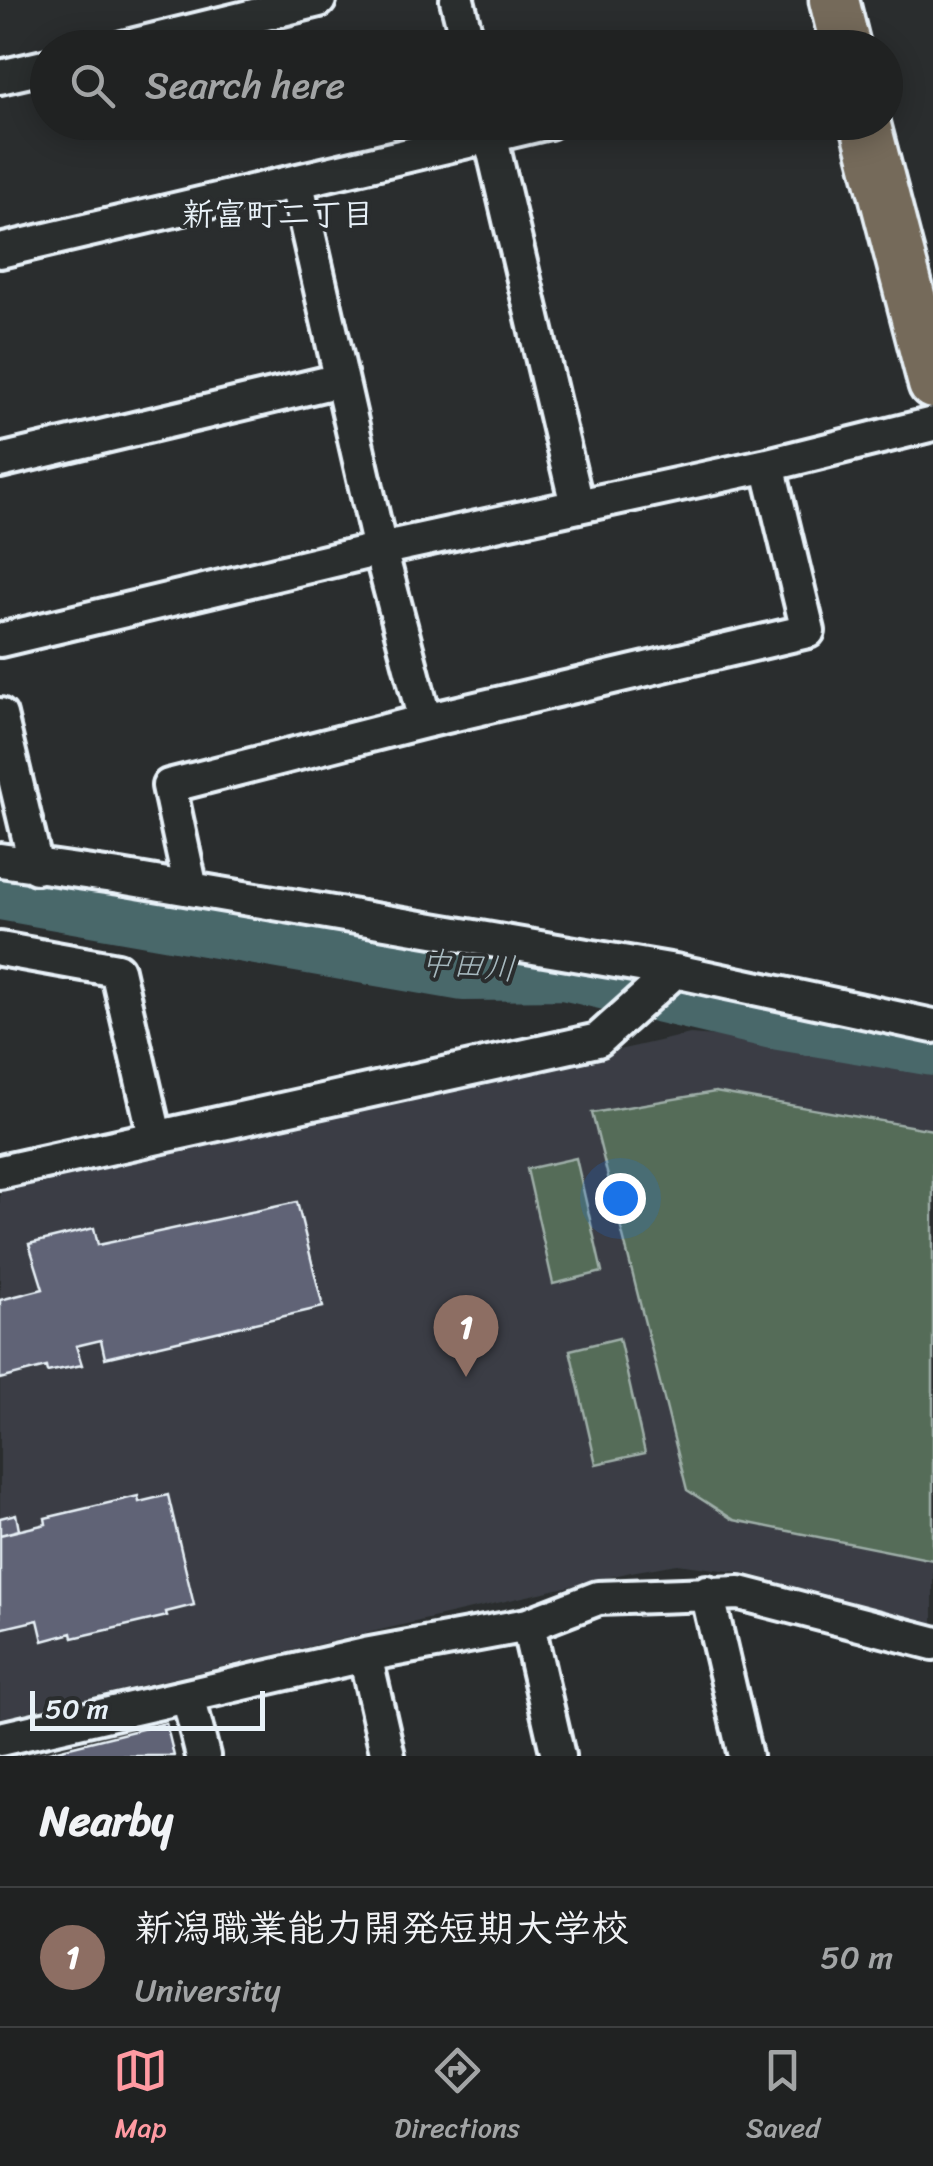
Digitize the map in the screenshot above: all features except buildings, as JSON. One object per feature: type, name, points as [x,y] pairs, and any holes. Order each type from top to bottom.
[{"type":"highway","points":[[834,0],[842,30]]},
{"type":"highway","points":[[871,140],[933,384]]},
{"type":"street","points":[[196,30],[319,0]]},
{"type":"street","points":[[457,0],[464,30]]},
{"type":"street","points":[[0,77],[30,70]]},
{"type":"street","points":[[0,251],[297,184],[453,140]]},
{"type":"street","points":[[490,140],[577,505]]},
{"type":"street","points":[[297,184],[380,549],[425,721]]},
{"type":"street","points":[[0,461],[340,380]]},
{"type":"street","points":[[0,640],[933,424]]},
{"type":"street","points":[[192,888],[170,786],[808,631],[768,465]]},
{"type":"street","points":[[0,715],[36,867]]},
{"type":"street","points":[[0,860],[192,888],[675,972],[933,1026]]},
{"type":"street","points":[[0,949],[116,970],[155,1136]]},
{"type":"street","points":[[0,1172],[598,1040],[675,972]]},
{"type":"street","points":[[707,1592],[745,1756]]},
{"type":"street","points":[[0,1739],[365,1655],[528,1625],[598,1598],[740,1594],[933,1643]]},
{"type":"street","points":[[528,1625],[558,1756]]},
{"type":"street","points":[[365,1655],[388,1756]]},
{"type":"street","points":[[188,1696],[203,1756]]},
{"type":"shaded area","points":[[690,1034],[730,1037],[933,1071],[933,1627],[745,1573],[677,1564],[0,1718],[0,1189]]},
{"type":"green space","points":[[715,1092],[933,1130],[933,1560],[734,1520],[687,1490],[592,1113]]},
{"type":"green space","points":[[576,1158],[602,1272],[553,1284],[527,1169]]},
{"type":"green space","points":[[619,1338],[645,1453],[596,1464],[570,1350]]},
{"type":"waterway","name":"中田川","points":[[0,891],[463,972],[564,971],[773,1020],[933,1047]]},
{"type":"place","name":"新潟職業能力開発短期大学校","points":[[466,1377]]},
{"type":"district","name":"新富町二丁目","points":[[278,214]]}]
